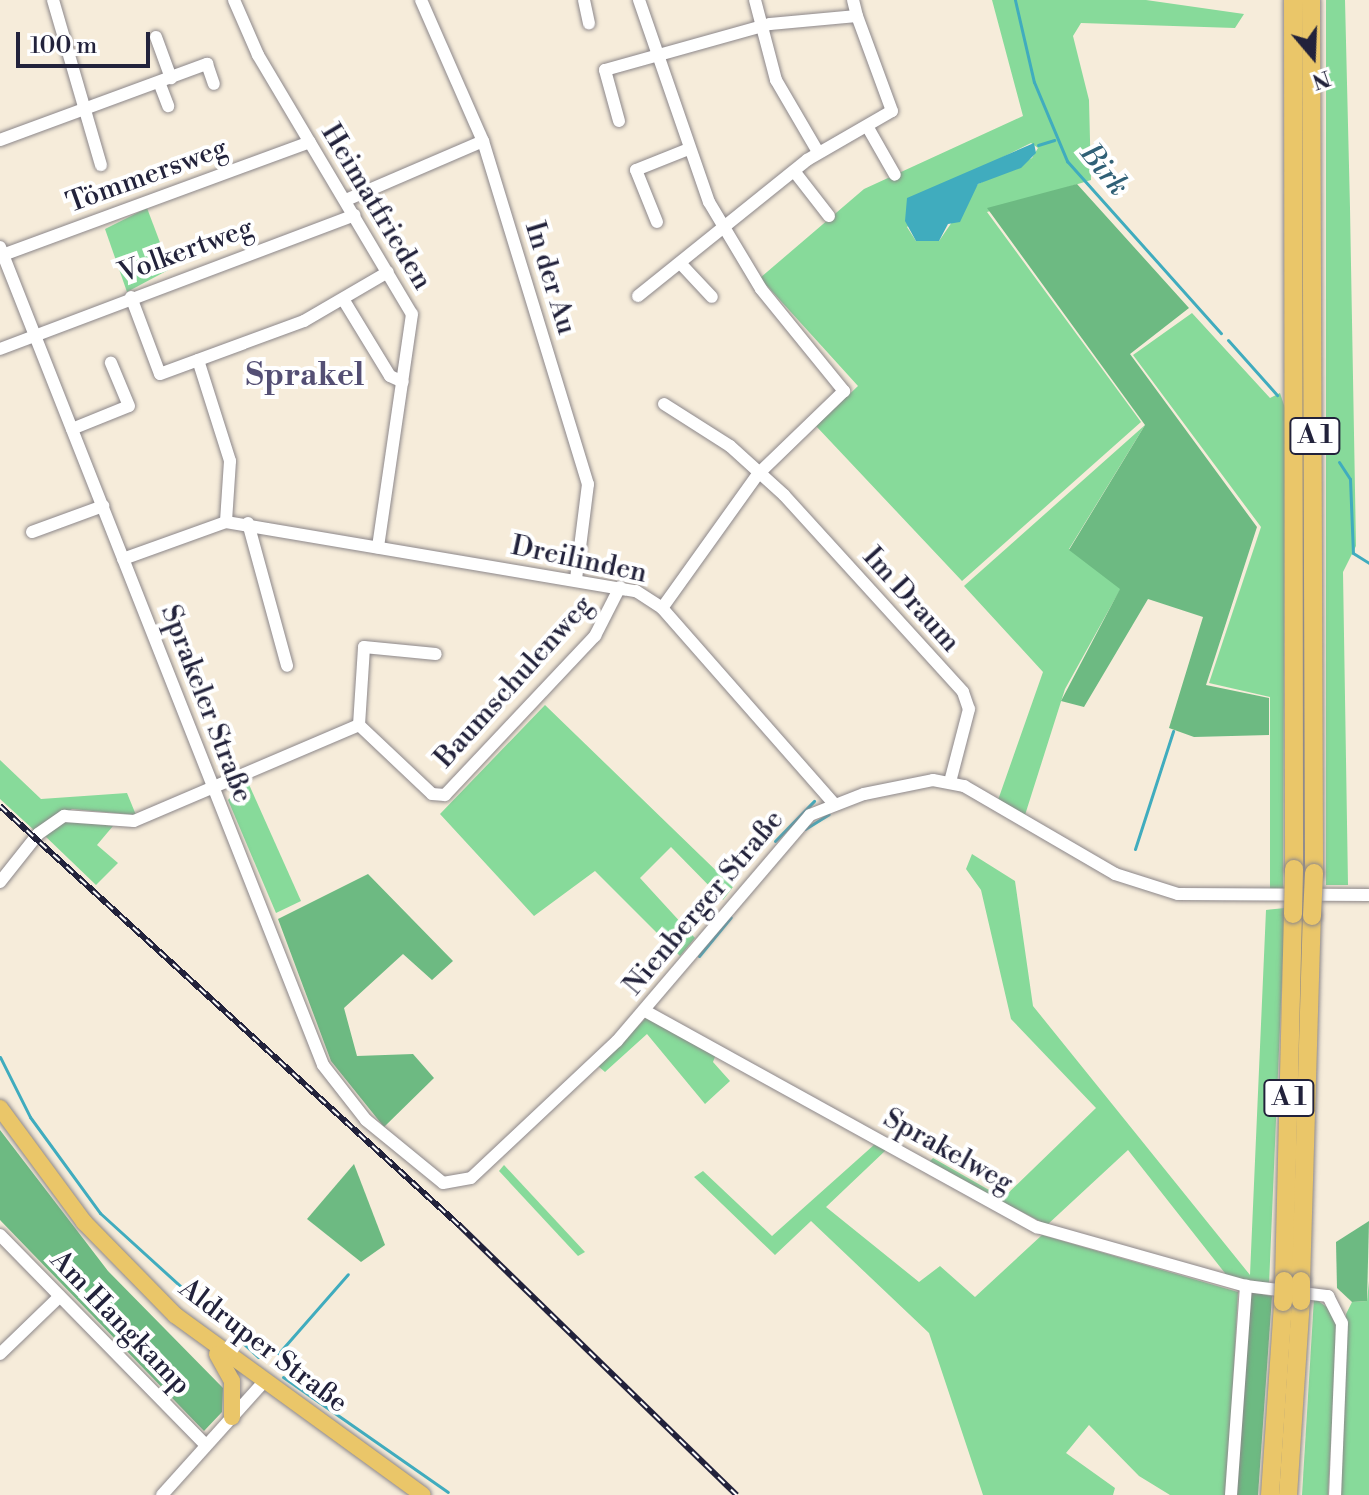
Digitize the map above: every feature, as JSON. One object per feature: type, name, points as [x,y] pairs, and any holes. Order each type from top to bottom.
[{"type":"highway","name":"A 1","points":[[1288,1495],[1303,915],[1294,869],[1293,0]]},
{"type":"highway","name":"A 1","points":[[1303,915],[1314,873],[1311,0]]},
{"type":"highway","name":"A 1","points":[[1270,1495],[1292,1301]]},
{"type":"main road","name":"Aldruper Straße","points":[[0,1108],[107,1249],[215,1349],[423,1495]]},
{"type":"main road","points":[[215,1349],[232,1381],[232,1417]]},
{"type":"street","points":[[53,0],[101,165]]},
{"type":"street","name":"Heimatfrieden","points":[[234,0],[310,142],[388,272],[413,323],[378,548]]},
{"type":"street","name":"In der Au","points":[[421,0],[483,141],[588,484],[576,579]]},
{"type":"street","points":[[584,0],[589,23]]},
{"type":"street","points":[[639,0],[686,150],[723,228],[831,377],[841,397],[758,474],[662,608]]},
{"type":"street","points":[[755,0],[759,27],[780,89],[818,152]]},
{"type":"street","points":[[638,296],[818,152],[867,126],[892,108],[853,0]]},
{"type":"street","points":[[619,121],[605,70],[759,27],[857,16]]},
{"type":"street","points":[[156,37],[168,106]]},
{"type":"street","points":[[0,140],[207,64],[214,84]]},
{"type":"street","points":[[867,126],[895,175]]},
{"type":"street","points":[[346,200],[483,141]]},
{"type":"street","name":"Tömmersweg","points":[[1,252],[310,142]]},
{"type":"street","points":[[657,222],[636,170],[686,150]]},
{"type":"street","points":[[794,171],[829,216]]},
{"type":"street","name":"Volkertweg","points":[[0,349],[34,332],[354,215]]},
{"type":"street","name":"Sprakeler Straße","points":[[1,252],[323,1065],[404,1155]]},
{"type":"street","points":[[681,264],[712,297]]},
{"type":"street","points":[[131,297],[160,374],[304,321],[388,272]]},
{"type":"street","points":[[343,299],[390,376],[403,382]]},
{"type":"street","points":[[198,360],[222,426],[233,477],[226,522]]},
{"type":"street","points":[[72,429],[129,406],[111,363]]},
{"type":"street","name":"Im Draum","points":[[664,404],[730,446],[966,696],[968,714],[950,782]]},
{"type":"street","points":[[32,532],[103,506]]},
{"type":"street","name":"Dreilinden","points":[[123,559],[226,522],[248,523],[378,548],[620,587],[662,608],[834,804]]},
{"type":"street","points":[[248,523],[287,666]]},
{"type":"street","name":"Baumschulenweg","points":[[359,725],[432,794],[445,795],[595,636],[620,587]]},
{"type":"street","points":[[0,882],[38,834],[64,816],[134,821],[359,725],[364,647],[436,654]]},
{"type":"street","name":"Nienberger Straße","points":[[404,1155],[443,1183],[464,1183],[645,1011],[785,839],[834,804],[917,782],[950,782]]},
{"type":"street","points":[[950,782],[1115,874],[1163,891],[1369,895]]},
{"type":"street","name":"Sprakelweg","points":[[645,1011],[1037,1227],[1246,1286],[1321,1293],[1339,1307],[1335,1495]]},
{"type":"street","name":"Am Hangkamp","points":[[0,1235],[206,1445]]},
{"type":"street","points":[[1231,1495],[1246,1286]]},
{"type":"street","points":[[0,1354],[60,1296]]},
{"type":"street","points":[[162,1495],[263,1383]]},
{"type":"green space","points":[[992,0],[1146,0],[1244,14],[1235,28],[1081,23],[1073,36],[1089,100],[1091,180],[987,212],[1141,422],[962,581],[816,426],[858,386],[760,278],[864,189],[1023,116]],"holes":[[[1031,143],[1038,148],[1032,158],[978,184],[939,241],[916,241],[907,227],[969,174]]]},
{"type":"green space","points":[[1326,0],[1345,0],[1356,546],[1343,572],[1348,885],[1326,885]]},
{"type":"green space","points":[[1077,184],[1189,308],[1130,354],[1257,527],[1206,685],[1269,698],[1269,735],[1194,737],[1169,728],[1203,617],[1148,599],[1084,707],[1061,701],[1120,589],[1069,550],[1145,425],[987,208]]},
{"type":"green space","points":[[147,208],[170,269],[127,292],[105,229]]},
{"type":"green space","points":[[1192,313],[1270,398],[1280,393],[1285,408],[1283,893],[1270,893],[1270,697],[1209,683],[1261,527],[1133,355]]},
{"type":"green space","points":[[1145,425],[1069,549],[1121,588],[1065,689],[1025,815],[998,800],[1043,672],[964,586]]},
{"type":"green space","points":[[545,705],[733,887],[723,900],[671,847],[640,878],[695,938],[680,956],[595,871],[534,916],[440,814]]},
{"type":"green space","points":[[0,760],[41,799],[127,793],[136,815],[72,809],[35,831],[0,799]]},
{"type":"green space","points":[[247,780],[301,901],[276,913],[228,800]]},
{"type":"green space","points":[[67,820],[113,826],[97,845],[118,863],[96,885],[44,835]]},
{"type":"green space","points":[[972,854],[1015,881],[1033,1006],[1250,1275],[1266,910],[1285,908],[1269,1285],[1228,1277],[1128,1150],[1047,1225],[928,1163],[933,1158],[1003,1198],[1096,1108],[1011,1019],[981,890],[966,869]]},
{"type":"green space","points":[[368,874],[453,961],[432,980],[403,954],[344,1008],[357,1056],[413,1054],[434,1078],[384,1127],[331,1061],[278,919]]},
{"type":"green space","points":[[646,1018],[716,1054],[713,1062],[730,1081],[705,1104],[647,1034],[605,1072],[598,1066]]},
{"type":"green space","points":[[0,1130],[108,1271],[223,1388],[222,1412],[204,1431],[0,1220]]},
{"type":"green space","points":[[875,1144],[886,1150],[826,1207],[919,1282],[940,1266],[975,1297],[1042,1235],[1238,1292],[1227,1495],[1170,1495],[1139,1476],[1089,1425],[1066,1453],[1115,1488],[1113,1495],[983,1495],[929,1333],[811,1221],[775,1255],[694,1177],[703,1171],[772,1236]]},
{"type":"green space","points":[[354,1164],[385,1245],[361,1262],[307,1219]]},
{"type":"green space","points":[[504,1165],[585,1252],[578,1256],[499,1171]]},
{"type":"green space","points":[[1369,1221],[1367,1301],[1352,1302],[1337,1288],[1336,1242]]},
{"type":"green space","points":[[1369,1281],[1369,1495],[1338,1495],[1346,1314],[1352,1302],[1367,1301]]},
{"type":"green space","points":[[1250,1292],[1272,1296],[1258,1495],[1235,1495]]},
{"type":"green space","points":[[1314,1298],[1338,1315],[1328,1495],[1302,1495]]},
{"type":"water","points":[[1034,143],[1036,153],[1021,168],[978,184],[960,222],[948,224],[939,241],[916,241],[905,221],[907,198]]},
{"type":"waterway","name":"Birk","points":[[1015,0],[1034,82],[1067,161],[1221,333]]},
{"type":"waterway","points":[[1038,145],[1054,140]]},
{"type":"waterway","name":"Birk","points":[[1228,340],[1277,395]]},
{"type":"waterway","name":"Birk","points":[[1339,462],[1350,479],[1353,553],[1369,563]]},
{"type":"waterway","points":[[1135,849],[1173,731]]},
{"type":"waterway","points":[[775,841],[814,801]]},
{"type":"waterway","points":[[805,829],[829,814]]},
{"type":"waterway","points":[[699,956],[731,917]]},
{"type":"waterway","points":[[0,1057],[30,1117],[100,1213],[258,1357]]},
{"type":"waterway","points":[[278,1354],[348,1274]]},
{"type":"waterway","points":[[283,1377],[448,1492]]},
{"type":"railway","points":[[0,806],[460,1226],[737,1495]]},
{"type":"district","name":"Sprakel","points":[[305,375]]}]
